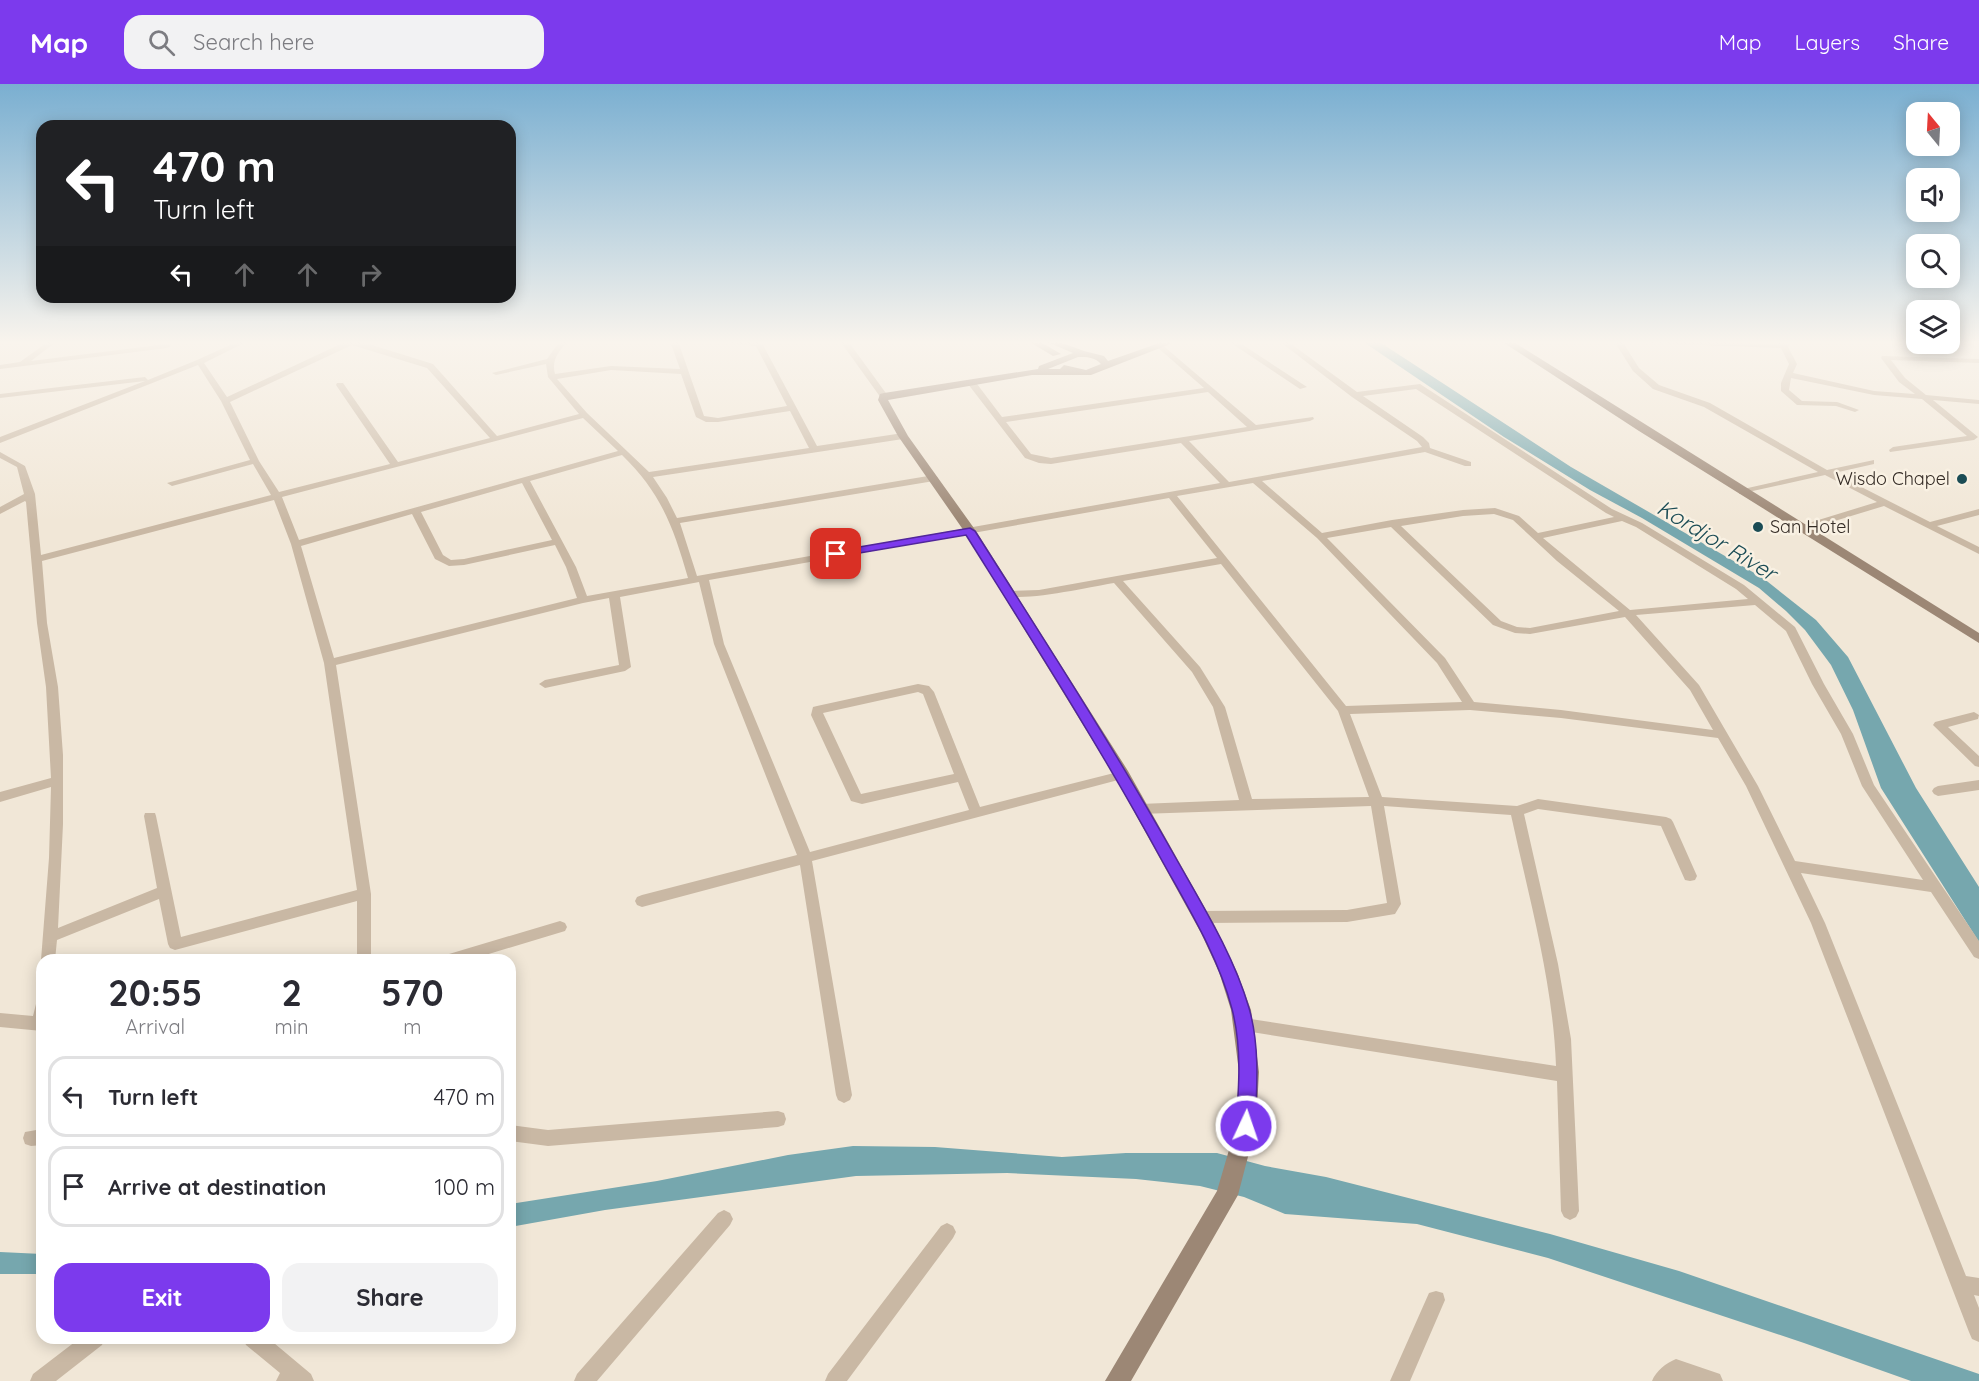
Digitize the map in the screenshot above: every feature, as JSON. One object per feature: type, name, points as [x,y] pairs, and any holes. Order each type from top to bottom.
[{"type":"street","points":[[0,440],[101,402]]},
{"type":"street","points":[[225,402],[255,461],[277,496],[296,544],[330,663],[364,894],[364,954]]},
{"type":"street","points":[[352,402],[395,464]]},
{"type":"street","points":[[462,402],[495,438]]},
{"type":"street","points":[[574,402],[646,475],[676,521],[720,644],[805,857],[844,1095]]},
{"type":"street","points":[[694,402],[700,417],[706,420],[793,408]]},
{"type":"street","points":[[790,402],[814,449]]},
{"type":"street","points":[[884,402],[903,436],[970,531],[1122,775],[1201,917],[1228,972],[1241,1010],[1249,1072],[1246,1126],[1227,1195],[1117,1381]]},
{"type":"street","points":[[986,402],[1028,456],[1051,461],[1310,419]]},
{"type":"street","points":[[1000,420],[1126,402]]},
{"type":"street","points":[[1225,402],[1254,428]]},
{"type":"street","points":[[1365,402],[1420,439],[1426,445],[1426,449]]},
{"type":"street","points":[[1441,402],[1621,518],[1638,525],[1759,601],[1791,629],[1818,684],[1847,734],[1868,786],[1979,953]]},
{"type":"street","points":[[1601,402],[1979,639]]},
{"type":"street","points":[[1697,402],[1823,471],[1979,551]]},
{"type":"street","points":[[1798,402],[1837,404],[1855,410]]},
{"type":"street","points":[[1893,450],[1974,437],[1928,402]]},
{"type":"street","points":[[36,559],[586,415]]},
{"type":"street","points":[[646,475],[903,436]]},
{"type":"street","points":[[1182,439],[1228,486]]},
{"type":"street","points":[[330,663],[583,600],[1426,449],[1468,464]]},
{"type":"street","points":[[296,544],[622,452]]},
{"type":"street","points":[[0,455],[21,466],[30,494],[41,617],[52,686],[57,781],[55,885],[49,954]]},
{"type":"street","points":[[172,483],[255,461]]},
{"type":"street","points":[[1742,492],[1823,471],[1871,462]]},
{"type":"street","points":[[676,521],[934,478]]},
{"type":"street","points":[[525,480],[571,567],[583,600]]},
{"type":"street","points":[[1256,481],[1320,536],[1441,661],[1470,706]]},
{"type":"street","points":[[0,511],[30,494]]},
{"type":"street","points":[[1172,496],[1343,710],[1377,801],[1394,904],[1390,910],[1347,916],[1201,917]]},
{"type":"street","points":[[1802,528],[1885,503]]},
{"type":"street","points":[[415,510],[439,557],[449,563],[464,562],[556,542]]},
{"type":"street","points":[[1320,536],[1463,513],[1495,511],[1516,518],[1561,559],[1628,613],[1695,688],[1724,735],[1818,923],[1970,1286],[1979,1332]]},
{"type":"street","points":[[1929,525],[1979,512]]},
{"type":"street","points":[[1537,536],[1621,518]]},
{"type":"street","points":[[1392,523],[1497,623],[1515,630],[1530,631],[1628,613],[1759,601]]},
{"type":"street","points":[[1008,594],[1039,593],[1224,560]]},
{"type":"street","points":[[1117,580],[1196,670],[1219,707],[1247,804]]},
{"type":"street","points":[[545,684],[625,668],[614,594]]},
{"type":"street","points":[[962,777],[862,799],[856,798],[817,715],[817,710],[897,692],[925,689],[962,777],[976,813]]},
{"type":"street","points":[[1343,710],[1470,706],[1561,714],[1724,735]]},
{"type":"street","points":[[1974,716],[1939,725],[1979,764]]},
{"type":"street","points":[[642,901],[1122,775]]},
{"type":"street","points":[[0,797],[57,781]]},
{"type":"street","points":[[1938,791],[1979,785]]},
{"type":"street","points":[[1140,810],[1247,804],[1377,801],[1517,810],[1538,804],[1666,822],[1690,876]]},
{"type":"street","points":[[1517,810],[1551,964],[1563,1039],[1570,1211]]},
{"type":"street","points":[[150,816],[176,944],[364,894]]},
{"type":"street","points":[[1790,866],[1935,887]]},
{"type":"street","points":[[50,937],[165,891]]},
{"type":"street","points":[[469,954],[560,927]]},
{"type":"street","points":[[0,1020],[36,1024]]},
{"type":"street","points":[[1244,1025],[1564,1075]]},
{"type":"street","points":[[516,1134],[548,1138],[778,1119]]},
{"type":"street","points":[[584,1381],[724,1219]]},
{"type":"street","points":[[835,1381],[946,1232]]},
{"type":"street","points":[[1400,1381],[1436,1300]]},
{"type":"street","points":[[40,1381],[87,1344]]},
{"type":"street","points":[[259,1344],[295,1378]]},
{"type":"street","points":[[1662,1381],[1676,1369],[1713,1381]]},
{"type":"water","points":[[1452,402],[1471,402],[1571,467],[1763,578],[1816,620],[1848,657],[1916,788],[1979,887],[1979,942],[1881,788],[1853,710],[1831,665],[1805,630],[1759,588],[1504,437]]},
{"type":"water","points":[[853,1146],[935,1147],[1062,1157],[1126,1153],[1217,1153],[1265,1166],[1326,1177],[1550,1234],[1679,1271],[1979,1374],[1979,1381],[1911,1381],[1548,1258],[1417,1224],[1285,1214],[1244,1197],[1200,1186],[1136,1179],[1007,1173],[856,1176],[605,1210],[516,1226],[516,1203],[657,1181],[788,1155]]},
{"type":"water","points":[[0,1252],[36,1254],[36,1274],[0,1274]]},
{"type":"place","name":"Wisdo Chapel","points":[[1962,479]]},
{"type":"place","name":"San Hotel","points":[[1758,527]]},
{"type":"route","points":[[836,554],[970,531],[1122,775],[1209,931],[1228,972],[1244,1025],[1249,1072],[1246,1126]]},
{"type":"water label","name":"Kordjor River","points":[[1717,540]]}]
